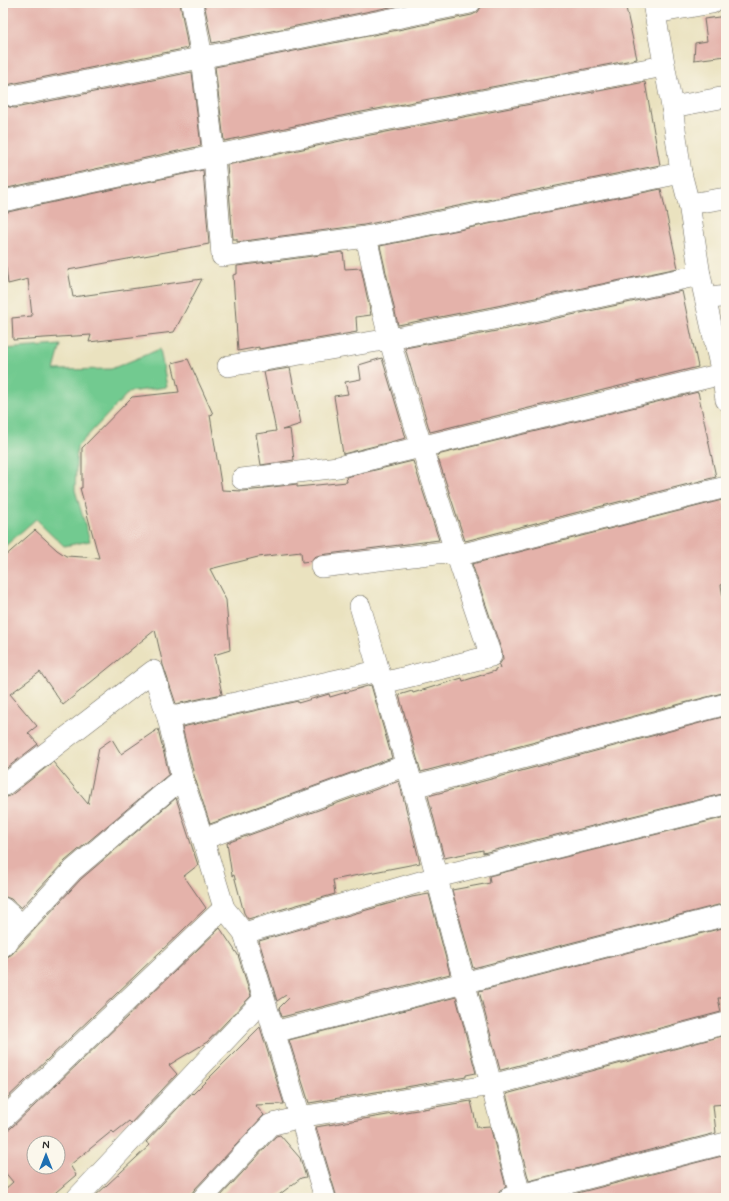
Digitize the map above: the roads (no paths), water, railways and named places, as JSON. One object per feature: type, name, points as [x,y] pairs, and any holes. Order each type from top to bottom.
[{"type":"street","points":[[192,3],[202,58],[214,156],[222,256],[366,237],[681,173]]},
{"type":"street","points":[[13,96],[202,58],[435,6],[470,3]]},
{"type":"street","points":[[712,3],[654,8],[672,107],[681,173],[689,204],[700,275],[726,398]]},
{"type":"street","points":[[3,200],[348,127],[664,66]]},
{"type":"street","points":[[672,107],[726,97]]},
{"type":"street","points":[[689,204],[726,198]]},
{"type":"street","points":[[168,718],[491,656],[456,556],[421,447],[390,339],[366,237]]},
{"type":"street","points":[[228,366],[390,339],[499,318],[700,275]]},
{"type":"street","points":[[706,300],[726,296]]},
{"type":"street","points":[[242,479],[338,467],[722,374]]},
{"type":"street","points":[[321,567],[445,552],[456,556],[726,487]]},
{"type":"street","points":[[360,606],[414,787],[492,1086],[517,1197],[726,1144]]},
{"type":"street","points":[[3,786],[153,671],[168,718],[182,778],[203,839],[224,908],[244,933],[300,1117],[318,1195]]},
{"type":"street","points":[[414,787],[726,704]]},
{"type":"street","points":[[203,839],[407,765]]},
{"type":"street","points":[[3,946],[73,870],[182,778]]},
{"type":"street","points":[[244,933],[437,877],[726,805]]},
{"type":"street","points":[[3,908],[22,925]]},
{"type":"street","points":[[3,1119],[224,908]]},
{"type":"street","points":[[274,1032],[726,915]]},
{"type":"street","points":[[77,1198],[264,999]]},
{"type":"street","points":[[203,1198],[270,1125],[300,1117],[492,1086],[726,1023]]}]
